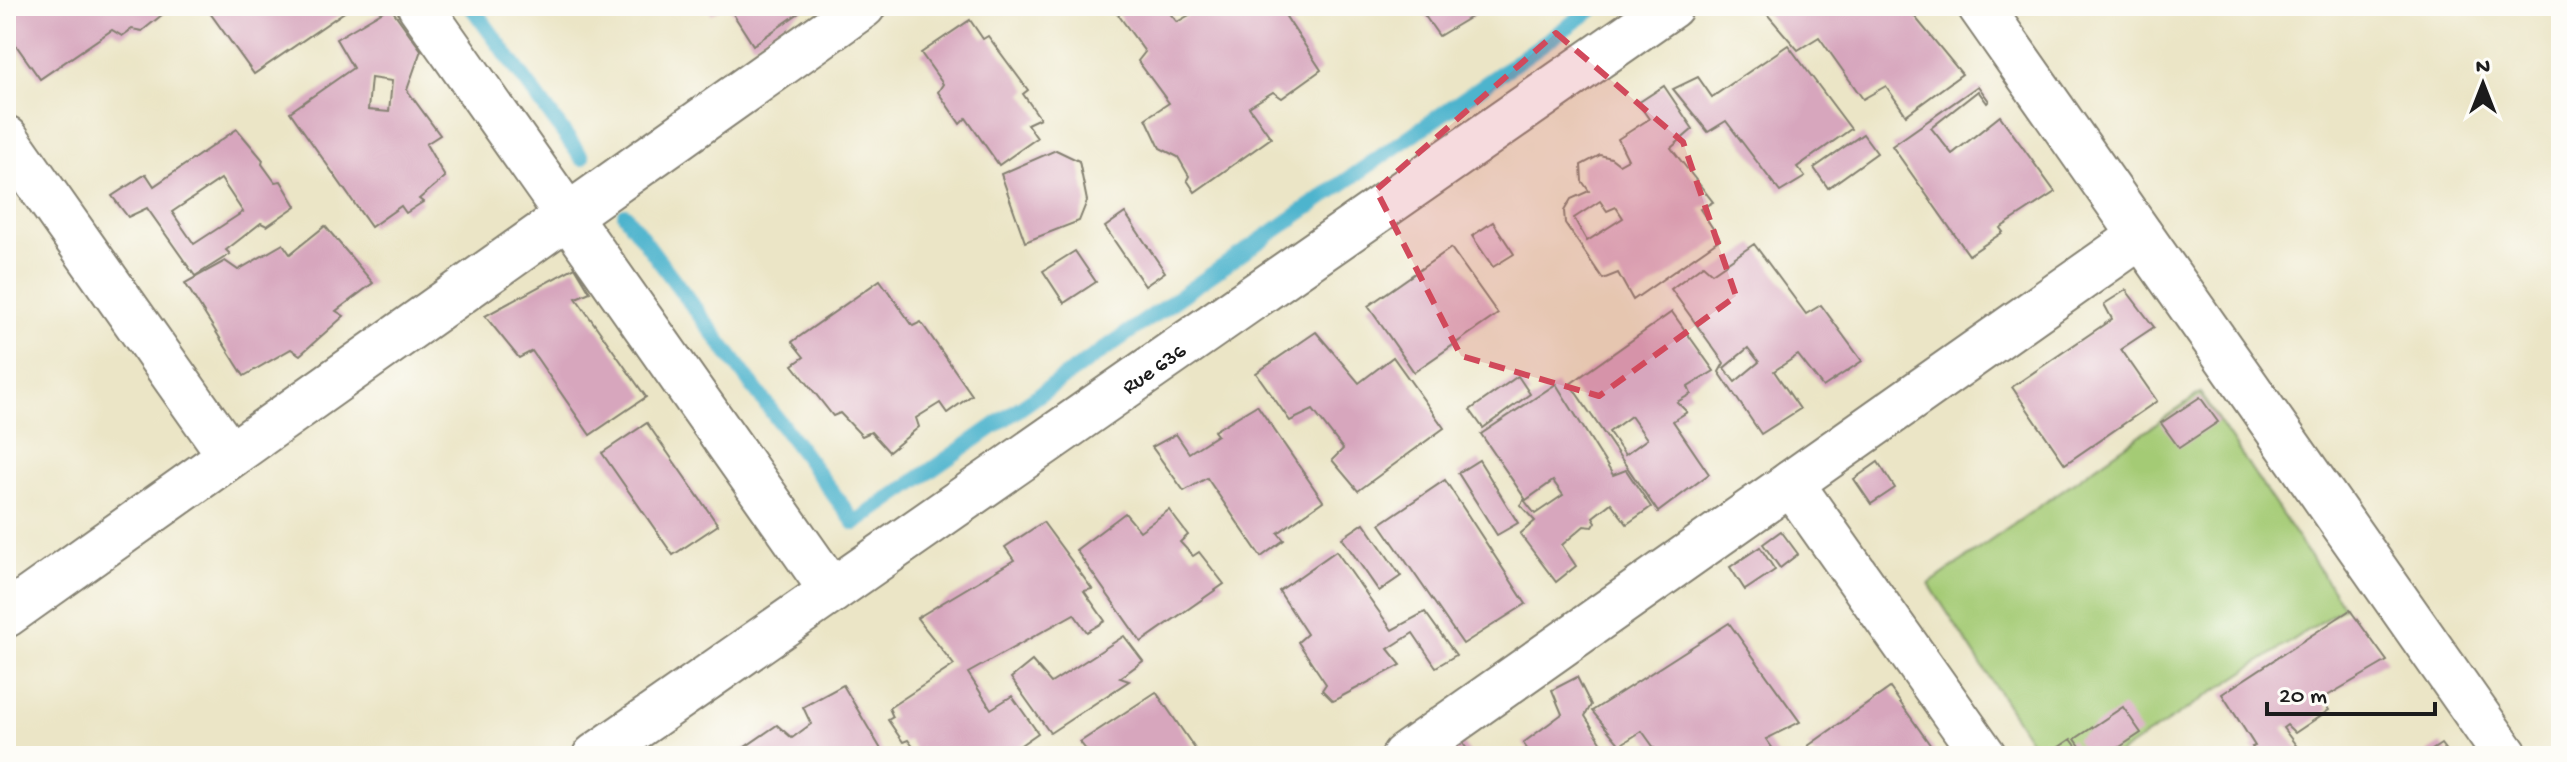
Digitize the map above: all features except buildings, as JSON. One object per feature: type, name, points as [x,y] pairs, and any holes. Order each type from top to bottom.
[{"type":"street","points":[[420,6],[832,591]]},
{"type":"street","points":[[6,615],[863,6]]},
{"type":"street","name":"Rue 636","points":[[595,756],[1671,6]]},
{"type":"street","points":[[1980,6],[2506,756]]},
{"type":"street","points":[[6,138],[229,454]]},
{"type":"street","points":[[1404,756],[2141,236]]},
{"type":"street","points":[[1791,483],[1984,756]]},
{"type":"highlighted area","points":[[1556,33],[1683,142],[1736,296],[1599,396],[1461,356],[1376,190]]},
{"type":"green space","points":[[2200,393],[2344,607],[2115,756],[2040,756],[1929,584]]},
{"type":"waterway","points":[[471,6],[582,158]]},
{"type":"waterway","points":[[625,215],[855,523],[1597,6]]}]
